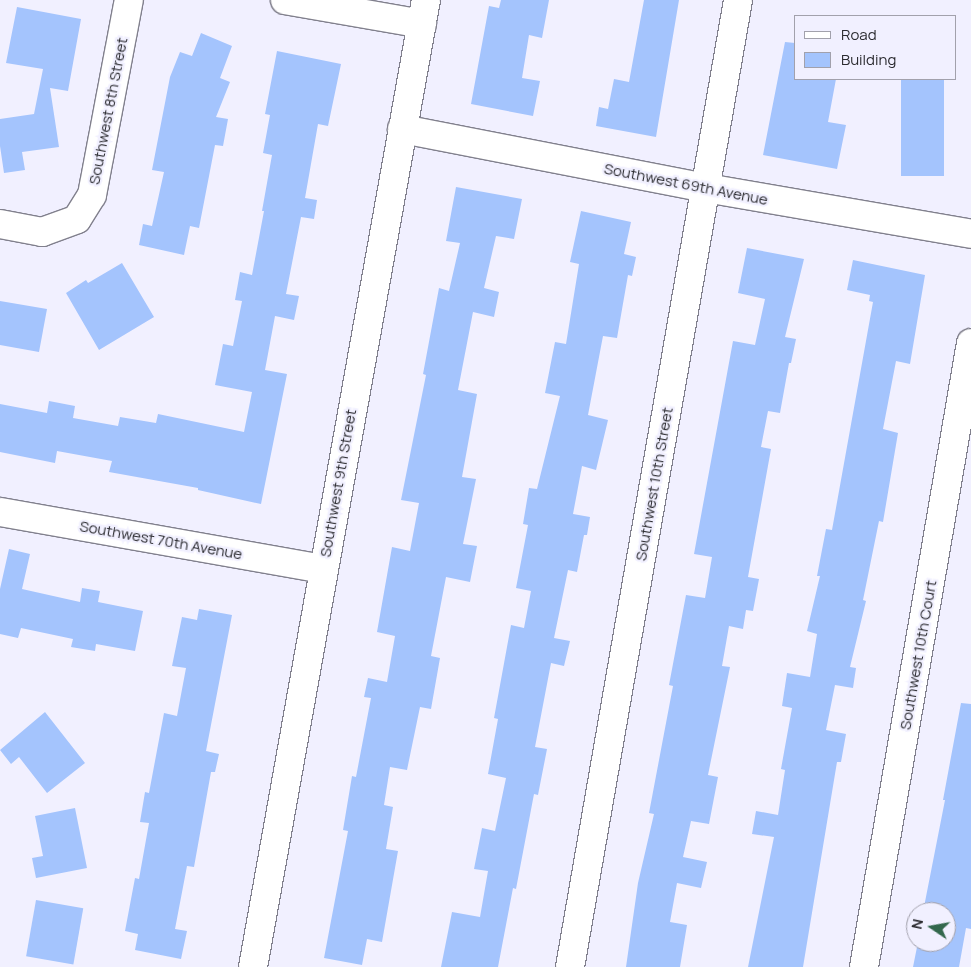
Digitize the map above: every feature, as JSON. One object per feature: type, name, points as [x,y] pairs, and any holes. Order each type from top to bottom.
[{"type":"street","name":"Southwest 8th Street","points":[[0,224],[42,232],[77,219],[92,195],[129,0]]},
{"type":"street","points":[[286,0],[424,12]]},
{"type":"street","name":"Southwest 10th Street","points":[[570,967],[738,0]]},
{"type":"street","name":"Southwest 9th Street","points":[[253,967],[322,569],[424,12]]},
{"type":"street","name":"Southwest 69th Avenue","points":[[402,129],[706,188],[971,234]]},
{"type":"street","name":"Southwest 10th Court","points":[[864,967],[971,343]]},
{"type":"street","name":"Southwest 70th Avenue","points":[[0,512],[322,569]]},
{"type":"building","points":[[501,0],[549,0],[542,38],[529,35],[522,78],[540,81],[533,116],[471,104],[489,6],[499,8]]},
{"type":"building","points":[[644,0],[679,0],[656,137],[596,126],[599,107],[608,109],[614,79],[629,82]]},
{"type":"building","points":[[17,7],[81,19],[68,91],[50,88],[59,147],[22,152],[25,170],[4,173],[0,146],[0,119],[34,114],[43,69],[6,63]]},
{"type":"building","points":[[201,33],[232,46],[220,78],[230,82],[216,117],[228,119],[223,146],[215,145],[199,228],[190,226],[184,255],[139,245],[143,224],[152,226],[164,172],[152,170],[170,77],[180,52],[192,56]]},
{"type":"building","points":[[785,42],[794,43],[794,80],[836,80],[828,122],[846,125],[837,169],[763,155]]},
{"type":"building","points":[[277,51],[341,64],[328,126],[318,124],[305,198],[317,200],[314,219],[301,217],[286,294],[299,296],[294,320],[275,316],[265,370],[287,374],[261,504],[198,490],[198,488],[109,472],[112,461],[57,451],[55,463],[0,452],[0,404],[47,413],[49,401],[75,406],[73,418],[118,426],[120,417],[156,423],[158,414],[244,432],[252,392],[215,385],[223,344],[233,346],[242,301],[235,300],[240,272],[252,275],[264,211],[262,211],[272,155],[263,153],[270,115],[265,114]]},
{"type":"building","points":[[901,80],[944,80],[944,176],[901,176]]},
{"type":"building","points":[[456,187],[522,199],[514,239],[496,236],[484,288],[499,292],[494,317],[473,312],[458,390],[477,394],[462,477],[476,479],[463,544],[477,546],[470,582],[446,577],[431,656],[440,658],[431,709],[420,707],[407,770],[390,767],[384,805],[393,807],[386,849],[398,851],[382,942],[367,939],[362,965],[324,958],[348,831],[343,830],[352,776],[356,777],[371,698],[364,697],[368,678],[387,682],[395,636],[377,632],[392,547],[410,551],[419,503],[401,500],[426,375],[423,374],[439,288],[449,291],[460,243],[446,241]]},
{"type":"building","points":[[581,211],[631,222],[624,254],[636,257],[632,276],[628,275],[617,338],[603,336],[588,415],[608,420],[596,470],[582,466],[573,514],[590,517],[587,535],[584,535],[577,572],[568,570],[554,638],[570,641],[564,666],[551,663],[535,747],[547,749],[538,795],[534,794],[516,889],[513,888],[498,967],[441,967],[452,912],[480,917],[488,871],[474,869],[482,828],[495,831],[506,778],[488,774],[498,719],[494,718],[511,625],[524,628],[531,591],[516,588],[528,525],[523,524],[529,488],[537,489],[560,396],[545,393],[555,342],[566,344],[579,264],[570,262]]},
{"type":"building","points":[[747,248],[804,259],[785,337],[796,339],[791,363],[789,363],[780,413],[768,411],[761,447],[771,449],[748,577],[759,579],[753,611],[746,610],[743,629],[729,626],[722,666],[730,667],[708,775],[718,777],[709,824],[691,821],[683,857],[707,862],[701,888],[677,883],[670,922],[687,925],[680,967],[626,967],[638,883],[654,814],[649,813],[673,686],[669,685],[686,595],[705,598],[712,557],[694,554],[733,341],[755,345],[765,299],[738,293]]},
{"type":"building","points":[[853,260],[925,275],[910,364],[896,361],[883,429],[898,433],[883,522],[879,521],[863,600],[866,601],[850,667],[856,668],[853,688],[835,685],[826,730],[846,734],[841,762],[837,762],[803,967],[748,967],[774,837],[752,834],[756,811],[778,815],[785,770],[781,769],[792,708],[782,706],[787,673],[810,677],[817,634],[807,631],[820,576],[817,576],[826,529],[832,530],[873,302],[869,301],[870,295],[847,290]]},
{"type":"building","points":[[122,263],[154,317],[99,350],[66,293],[86,280],[88,283]]},
{"type":"building","points":[[0,301],[47,309],[39,352],[0,345]]},
{"type":"building","points":[[9,549],[30,554],[22,589],[80,602],[82,588],[100,591],[98,602],[143,611],[135,651],[96,644],[95,651],[71,647],[73,639],[21,628],[18,638],[0,634],[0,589]]},
{"type":"building","points":[[199,609],[232,615],[206,751],[219,754],[215,772],[211,772],[194,867],[187,866],[175,929],[187,931],[181,959],[135,950],[138,934],[125,931],[135,878],[139,879],[149,823],[140,822],[145,792],[149,793],[164,713],[177,716],[186,668],[172,666],[182,617],[197,620]]},
{"type":"building","points":[[961,703],[971,704],[971,929],[966,928],[959,967],[913,967],[916,952],[956,952],[956,902],[925,902],[945,800],[943,800]]},
{"type":"building","points":[[45,712],[85,763],[47,793],[19,757],[11,764],[0,750]]},
{"type":"building","points":[[75,808],[87,868],[36,878],[32,858],[43,856],[35,816]]},
{"type":"building","points":[[36,900],[83,908],[73,964],[26,956]]}]
